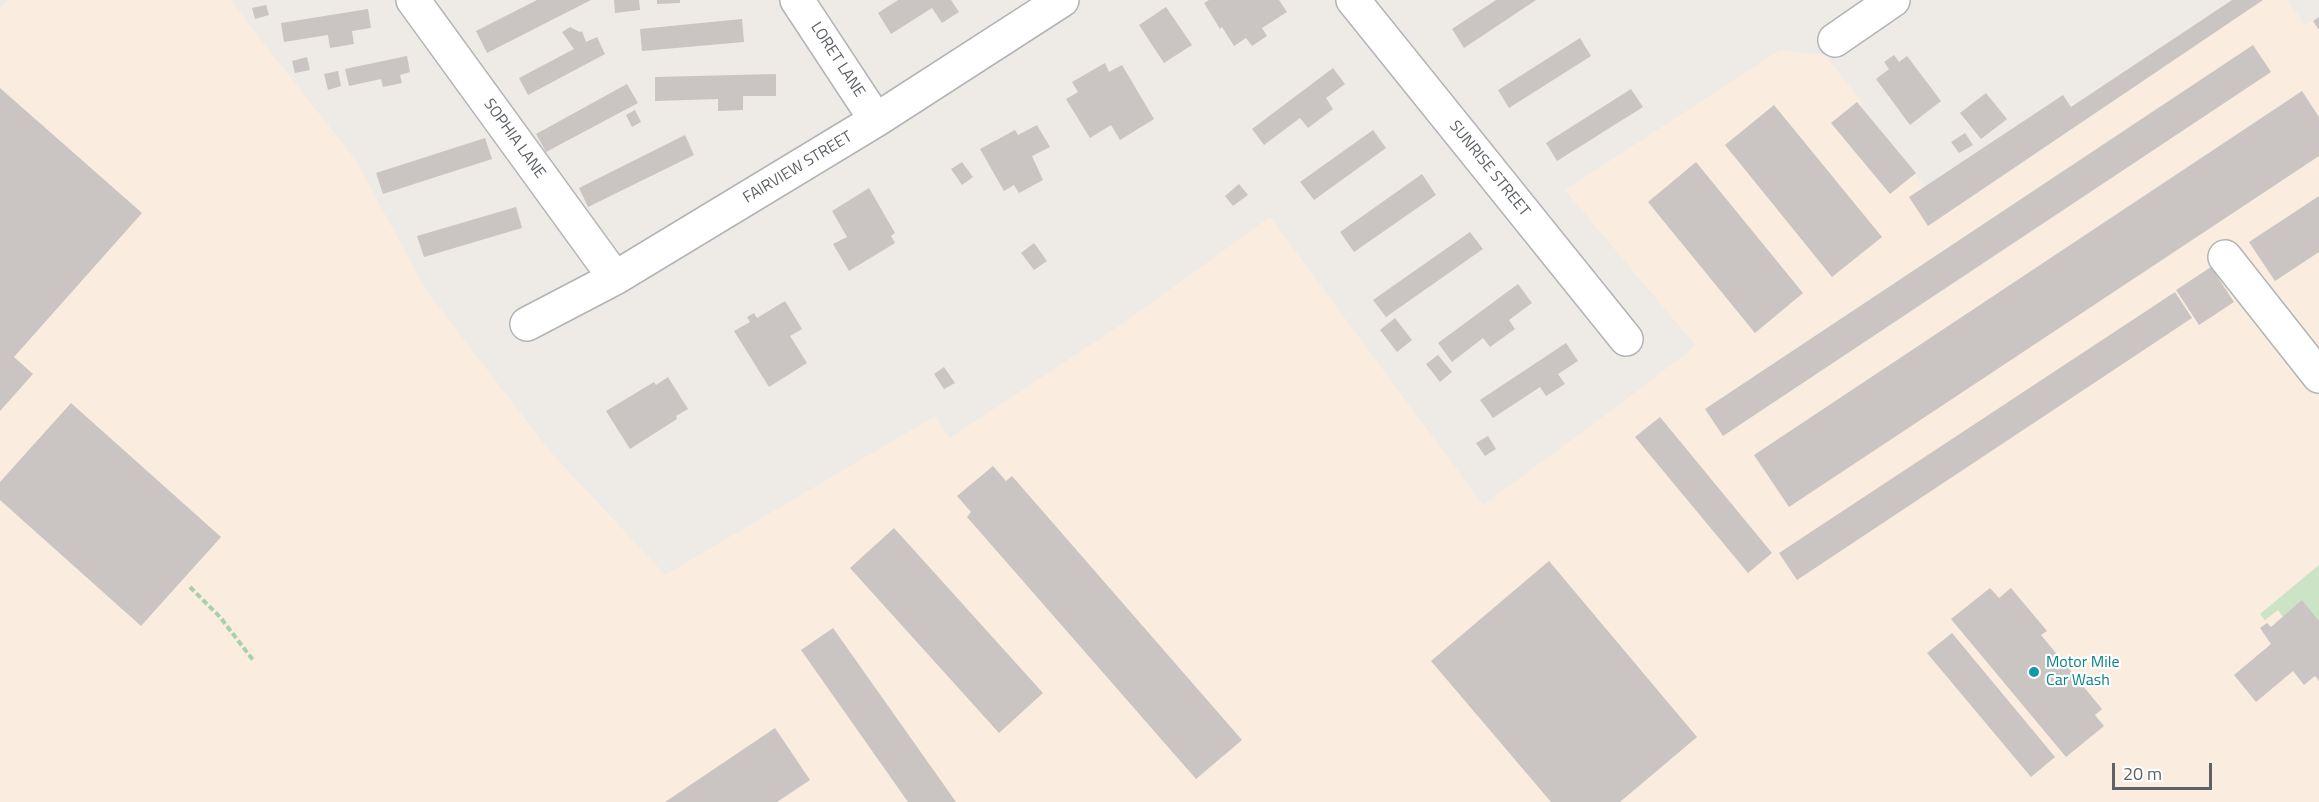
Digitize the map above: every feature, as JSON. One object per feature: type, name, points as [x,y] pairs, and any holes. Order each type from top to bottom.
[{"type":"street","name":"SOPHIA LANE","points":[[413,0],[615,278]]},
{"type":"street","name":"LORET LANE","points":[[797,0],[876,120]]},
{"type":"street","name":"FAIRVIEW STREET","points":[[527,324],[615,278],[876,120],[1062,0]]},
{"type":"street","name":"SUNRISE STREET","points":[[1353,0],[1626,339]]},
{"type":"street","points":[[1835,40],[1893,0]]},
{"type":"street","points":[[2225,257],[2319,376]]},
{"type":"path","points":[[190,587],[220,617],[253,660]]},
{"type":"shaded area","points":[[8,0],[231,0],[355,159],[426,290],[548,449],[665,575],[935,416],[950,438],[1122,324],[1270,217],[1483,505],[1696,346],[1565,190],[1780,50],[1825,55],[1863,103],[1860,105],[1925,187],[2063,95],[2072,107],[2232,0],[2287,0],[2305,25],[2319,17],[2319,802],[0,802],[0,9]]},
{"type":"green space","points":[[2319,565],[2319,621],[2302,601],[2283,617],[2278,610],[2265,620],[2260,614]]},
{"type":"building","points":[[537,0],[591,0],[487,53],[476,31]]},
{"type":"building","points":[[614,0],[639,0],[640,10],[615,13]]},
{"type":"building","points":[[657,0],[680,0],[680,3],[657,4]]},
{"type":"building","points":[[898,0],[951,0],[959,12],[942,23],[932,8],[891,34],[878,13]]},
{"type":"building","points":[[1209,0],[1279,0],[1287,12],[1262,28],[1267,36],[1252,46],[1246,38],[1234,46],[1204,3]]},
{"type":"building","points":[[1496,0],[1536,0],[1464,48],[1452,29]]},
{"type":"building","points":[[2232,0],[2263,0],[1928,226],[1909,197],[2063,95],[2071,107]]},
{"type":"building","points":[[266,5],[269,15],[255,19],[252,8]]},
{"type":"building","points":[[1166,7],[1192,45],[1164,63],[1139,25]]},
{"type":"building","points":[[368,9],[371,28],[352,31],[354,44],[330,48],[328,35],[284,42],[281,23]]},
{"type":"building","points":[[2319,17],[2319,30],[2313,21]]},
{"type":"building","points":[[742,19],[744,42],[642,51],[640,29]]},
{"type":"building","points":[[570,27],[582,31],[586,42],[597,37],[605,54],[528,95],[519,78],[574,49],[562,32]]},
{"type":"building","points":[[1580,38],[1591,56],[1509,108],[1498,90]]},
{"type":"building","points":[[2253,45],[2271,72],[1723,436],[1705,409]]},
{"type":"building","points":[[1894,55],[1899,62],[1907,56],[1941,101],[1910,125],[1876,79],[1889,69],[1884,62]]},
{"type":"building","points":[[407,56],[410,72],[400,75],[402,83],[383,87],[381,79],[349,86],[345,69]]},
{"type":"building","points":[[307,57],[310,70],[295,73],[292,61]]},
{"type":"building","points":[[1105,63],[1109,72],[1122,65],[1154,119],[1120,140],[1111,125],[1090,138],[1066,99],[1078,92],[1072,82]]},
{"type":"building","points":[[1333,68],[1345,84],[1326,98],[1333,109],[1308,128],[1300,118],[1264,145],[1252,129]]},
{"type":"building","points":[[338,71],[341,86],[328,90],[324,74]]},
{"type":"building","points":[[776,74],[776,96],[743,96],[743,110],[718,111],[718,99],[655,101],[655,77]]},
{"type":"building","points":[[627,84],[638,103],[546,152],[536,134]]},
{"type":"building","points":[[0,88],[142,213],[14,357],[33,374],[0,411]]},
{"type":"building","points":[[1631,89],[1643,107],[1557,161],[1546,143]]},
{"type":"building","points":[[2302,91],[2319,117],[2319,156],[1789,507],[1754,455]]},
{"type":"building","points":[[1986,93],[2007,119],[1981,139],[1960,113]]},
{"type":"building","points":[[1857,102],[1916,173],[1890,194],[1831,123]]},
{"type":"building","points":[[1774,105],[1882,237],[1832,277],[1725,145]]},
{"type":"building","points":[[635,110],[641,122],[632,127],[626,115]]},
{"type":"building","points":[[1037,125],[1050,147],[1032,156],[1043,180],[1019,193],[1014,185],[1004,191],[980,149],[1015,130],[1018,135]]},
{"type":"building","points":[[1373,130],[1386,148],[1314,200],[1300,182]]},
{"type":"building","points":[[1965,133],[1973,145],[1959,153],[1951,142]]},
{"type":"building","points":[[685,135],[694,155],[588,207],[579,188]]},
{"type":"building","points":[[485,138],[492,159],[383,194],[376,173]]},
{"type":"building","points":[[962,162],[973,177],[962,185],[951,169]]},
{"type":"building","points":[[1696,162],[1803,293],[1755,333],[1648,202]]},
{"type":"building","points":[[1422,174],[1436,195],[1354,252],[1340,232]]},
{"type":"building","points":[[1239,184],[1248,195],[1233,206],[1225,196]]},
{"type":"building","points":[[869,188],[895,233],[891,236],[895,243],[849,271],[833,244],[847,237],[832,211]]},
{"type":"building","points":[[2319,196],[2319,252],[2275,281],[2249,242]]},
{"type":"building","points":[[516,207],[522,228],[424,257],[417,236]]},
{"type":"building","points":[[1470,232],[1483,249],[1386,317],[1373,300]]},
{"type":"building","points":[[1034,243],[1047,261],[1034,270],[1021,253]]},
{"type":"building","points":[[2211,267],[2234,302],[2199,325],[2176,290]]},
{"type":"building","points":[[1518,284],[1532,303],[1509,320],[1515,329],[1490,347],[1483,338],[1452,362],[1438,343]]},
{"type":"building","points":[[2175,292],[2192,318],[1797,580],[1779,553]]},
{"type":"building","points":[[785,301],[802,329],[790,336],[807,363],[769,387],[734,331],[750,322],[747,317],[754,313],[757,318]]},
{"type":"building","points":[[1395,318],[1412,340],[1397,352],[1380,330]]},
{"type":"building","points":[[1566,343],[1578,361],[1558,374],[1565,384],[1546,396],[1540,387],[1493,418],[1480,400]]},
{"type":"building","points":[[1438,355],[1452,372],[1440,382],[1426,364]]},
{"type":"building","points":[[944,367],[955,383],[944,389],[934,374]]},
{"type":"building","points":[[668,377],[688,409],[676,416],[677,419],[630,449],[606,411],[654,382],[656,385]]},
{"type":"building","points":[[71,403],[221,537],[141,626],[0,500],[0,482]]},
{"type":"building","points":[[1660,417],[1772,553],[1748,573],[1635,437]]},
{"type":"building","points":[[1488,436],[1496,449],[1485,456],[1476,443]]},
{"type":"building","points":[[993,466],[1006,481],[1012,476],[1242,740],[1196,779],[967,517],[971,512],[957,496]]},
{"type":"building","points":[[894,528],[1043,693],[999,733],[850,568]]},
{"type":"building","points":[[1549,561],[1697,737],[1620,802],[1551,802],[1431,661]]},
{"type":"building","name":"Motor Mile Car Wash","points":[[1990,588],[1999,598],[2011,588],[2047,631],[2041,635],[2102,709],[2095,715],[2104,726],[2066,757],[1951,619]]},
{"type":"building","points":[[2302,600],[2319,621],[2319,681],[2315,676],[2304,685],[2293,671],[2256,702],[2234,675],[2271,644],[2260,628],[2267,623],[2271,627]]},
{"type":"building","points":[[833,628],[956,802],[908,802],[801,650]]},
{"type":"building","points":[[1952,633],[2055,757],[2031,777],[1927,653]]},
{"type":"building","points":[[775,728],[810,780],[777,802],[665,802]]},
{"type":"place","name":"Motor Mile Car Wash","points":[[2034,672]]}]
